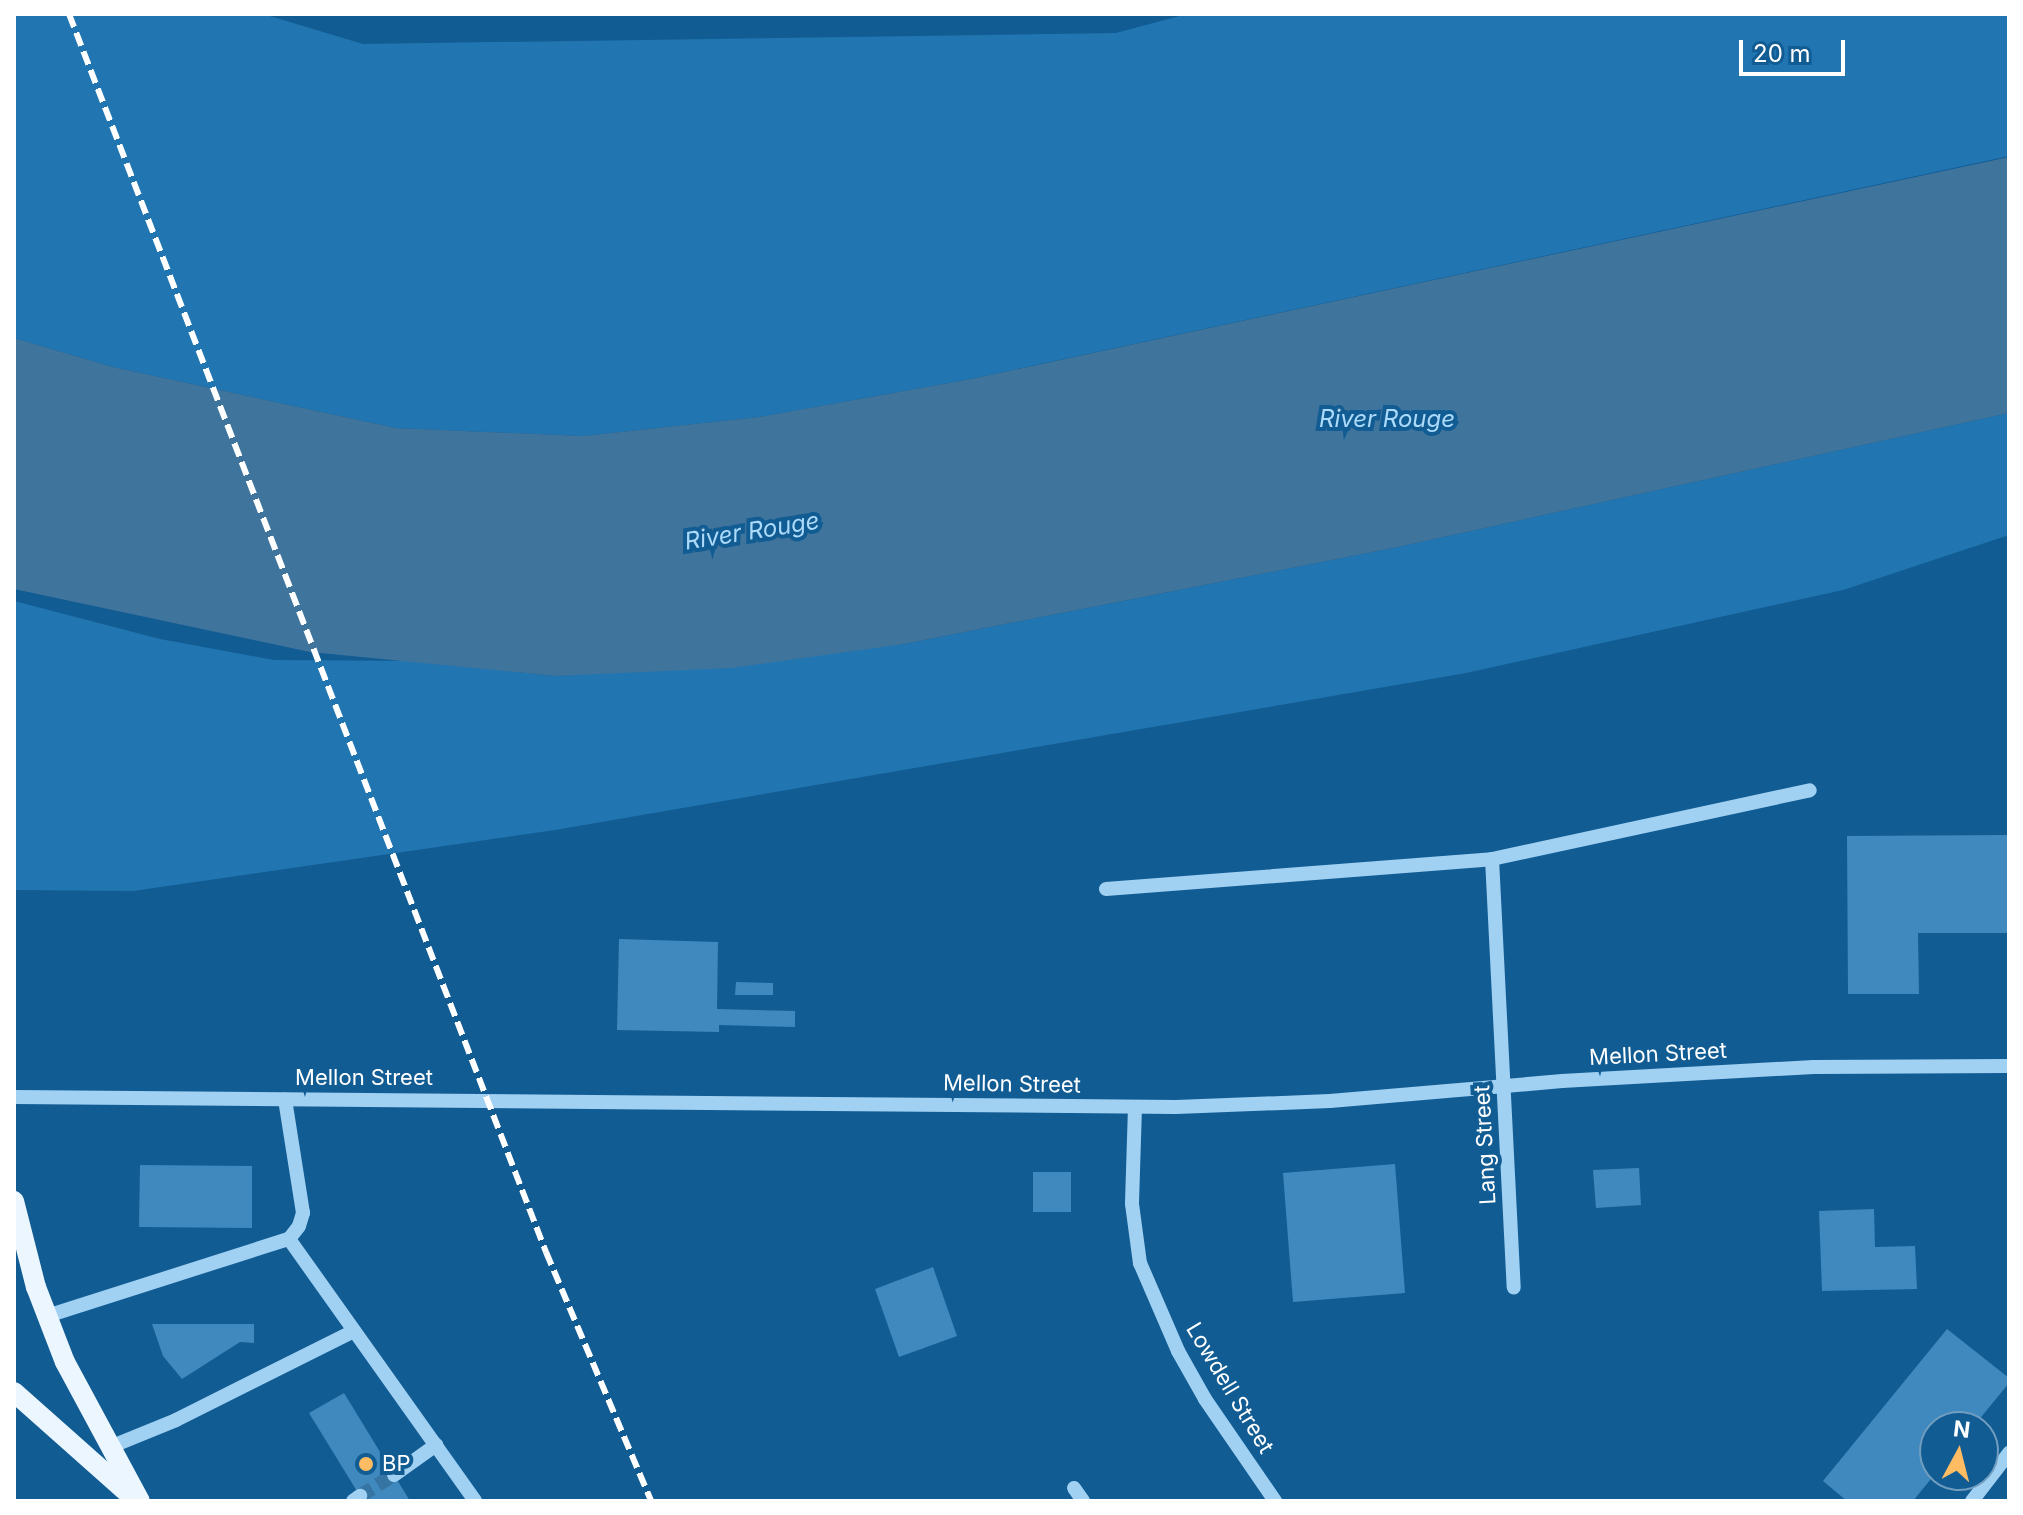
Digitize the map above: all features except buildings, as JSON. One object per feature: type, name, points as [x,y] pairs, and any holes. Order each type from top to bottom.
[{"type":"main road","points":[[14,1201],[47,1316],[65,1362],[138,1501]]},
{"type":"main road","points":[[14,1392],[138,1501]]},
{"type":"street","points":[[1106,889],[1492,859],[1810,790]]},
{"type":"street","name":"Lang Street","points":[[1492,859],[1514,1287]]},
{"type":"street","name":"Mellon Street","points":[[14,1097],[1135,1107],[1330,1101],[1814,1067],[2009,1066]]},
{"type":"street","points":[[47,1316],[289,1239],[299,1226],[303,1213],[285,1099]]},
{"type":"street","name":"Lowdell Street","points":[[1135,1107],[1132,1204],[1140,1263],[1178,1351],[1275,1501]]},
{"type":"street","points":[[289,1239],[475,1501]]},
{"type":"street","points":[[110,1447],[176,1420],[354,1331]]},
{"type":"street","points":[[394,1475],[436,1445]]},
{"type":"street","points":[[1972,1501],[2009,1453]]},
{"type":"street","points":[[1074,1488],[1083,1501]]},
{"type":"shaded area","points":[[14,14],[263,14],[363,44],[1116,33],[1187,14],[2009,14],[2009,156],[971,379],[759,417],[583,436],[396,428],[113,367],[14,338]]},
{"type":"shaded area","points":[[2009,413],[2009,535],[1843,590],[1466,673],[555,830],[133,891],[14,890],[14,601],[160,639],[274,660],[414,661],[556,676],[904,644],[1398,547]]},
{"type":"water","name":"River Rouge","points":[[2009,157],[2009,413],[1398,547],[904,644],[731,668],[556,676],[310,652],[14,589],[14,338],[113,367],[396,428],[583,436],[759,417],[971,379]]},
{"type":"tunnel","points":[[360,1496],[394,1475]]},
{"type":"railway","points":[[69,14],[546,1252],[651,1501]]},
{"type":"place","name":"BP","points":[[366,1464]]}]
